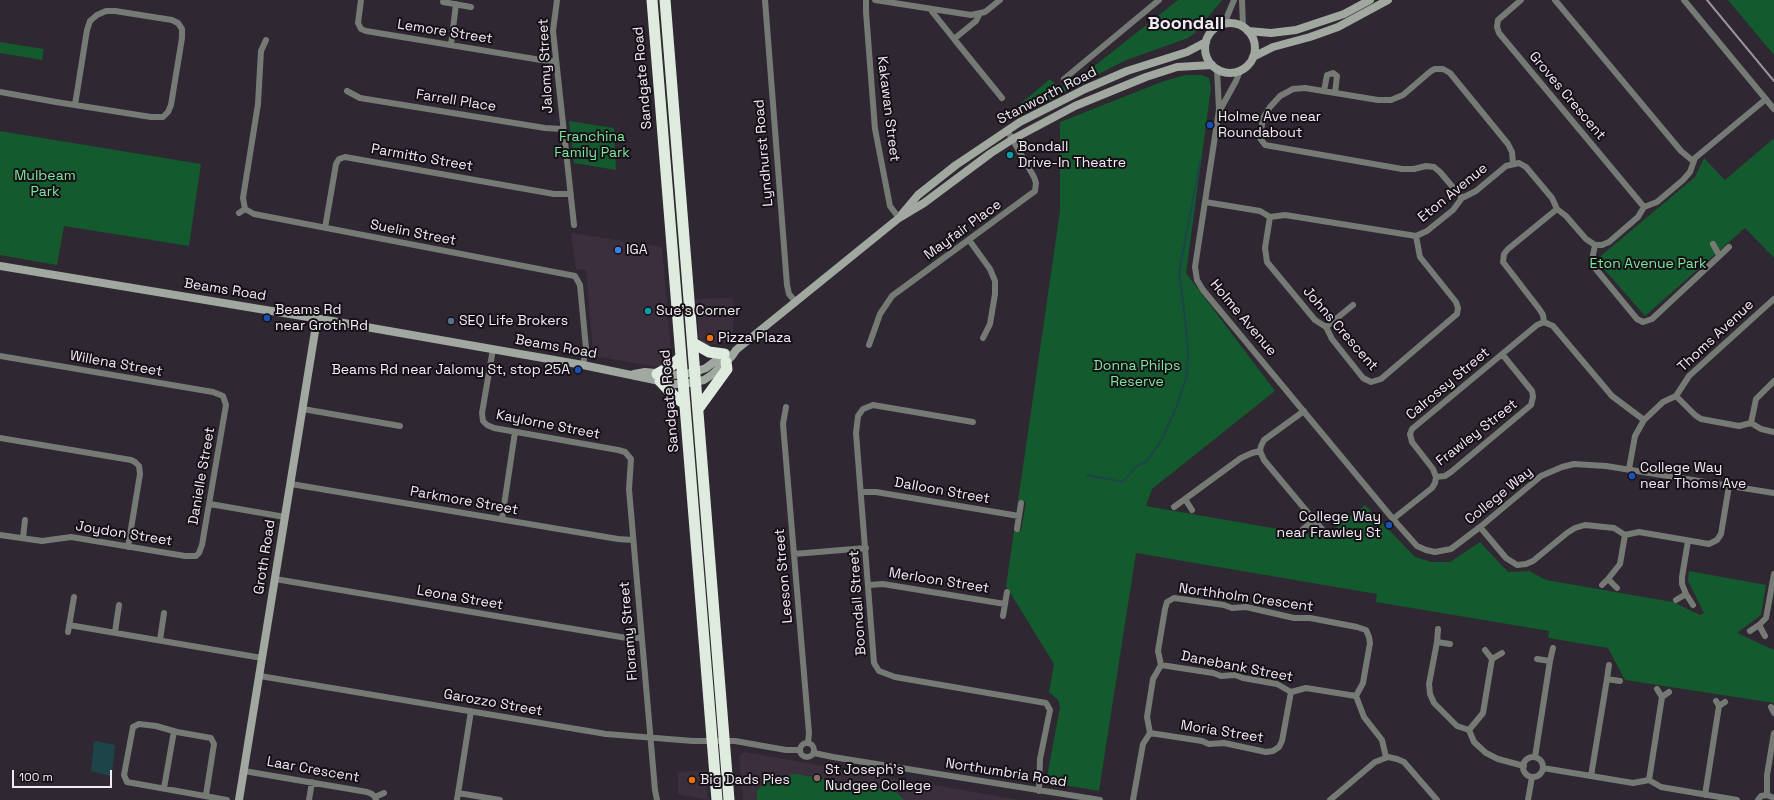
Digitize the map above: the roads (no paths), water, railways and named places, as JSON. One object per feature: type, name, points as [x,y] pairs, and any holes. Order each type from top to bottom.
[{"type":"highway","name":"Sandgate Road","points":[[652,0],[685,404],[718,740],[729,800]]},
{"type":"highway","name":"Sandgate Road","points":[[665,0],[696,377],[718,740],[717,800]]},
{"type":"highway","points":[[693,343],[709,352],[725,358],[727,369],[698,409]]},
{"type":"highway","points":[[681,356],[658,377],[676,398],[685,404]]},
{"type":"main road","points":[[1370,0],[1344,14],[1296,30],[1271,33],[1246,29],[1230,23],[1224,24],[1212,31],[1206,42],[1205,50],[1207,58],[1215,67],[1225,72],[1232,73],[1240,71],[1246,67],[1253,57],[1272,47],[1310,37],[1338,27],[1388,0]]},
{"type":"main road","points":[[1246,29],[1254,44],[1253,57]]},
{"type":"main road","name":"Stanworth Road","points":[[899,218],[918,195],[962,160],[1007,130],[1041,110],[1085,89],[1127,72],[1187,52],[1206,42]]},
{"type":"main road","name":"Stanworth Road","points":[[683,379],[696,377],[707,378],[725,358],[899,218],[924,203],[1013,139],[1076,106],[1146,77],[1177,67],[1215,67]]},
{"type":"main road","name":"Beams Road","points":[[0,266],[583,364],[634,374],[643,378],[658,377],[683,379]]},
{"type":"main road","name":"Groth Road","points":[[239,800],[317,319]]},
{"type":"street","name":"Lemore Street","points":[[361,0],[358,23],[364,30],[541,60],[555,61]]},
{"type":"street","name":"Jalomy Street","points":[[557,0],[553,25],[555,61],[574,226]]},
{"type":"street","name":"Lyndhurst Road","points":[[765,0],[787,285],[789,294],[795,302]]},
{"type":"street","name":"Kakawan Street","points":[[866,0],[875,129],[890,206],[899,218]]},
{"type":"street","points":[[875,0],[966,15],[979,15],[1000,0]]},
{"type":"street","name":"Stanworth Road","points":[[1064,79],[1159,0]]},
{"type":"street","points":[[1224,24],[1234,0]]},
{"type":"street","points":[[1242,0],[1246,29]]},
{"type":"street","name":"Groves Crescent","points":[[1521,0],[1498,20],[1497,27],[1499,33],[1644,207]]},
{"type":"street","points":[[1555,0],[1681,151],[1693,161]]},
{"type":"street","points":[[1684,0],[1774,109]]},
{"type":"street","points":[[443,2],[471,7]]},
{"type":"street","points":[[451,45],[456,4]]},
{"type":"street","points":[[930,9],[1002,98]]},
{"type":"street","points":[[0,92],[75,105],[153,118],[160,118],[166,115],[171,105],[182,38],[182,30],[178,23],[172,20],[115,11],[106,11],[97,15],[90,21],[87,30],[75,105]]},
{"type":"street","points":[[954,39],[976,21],[979,15]]},
{"type":"street","points":[[239,213],[245,209],[243,198],[258,104],[261,51],[266,40]]},
{"type":"street","name":"Holme Avenue","points":[[1215,67],[1219,110],[1195,267],[1199,284],[1304,411]]},
{"type":"street","points":[[1462,198],[1434,167],[1426,166],[1414,169],[1402,169],[1269,147],[1262,143],[1260,134],[1263,118],[1266,112],[1280,96],[1289,90],[1299,88],[1391,100],[1403,95],[1431,71],[1435,69],[1443,69],[1450,74],[1508,144],[1512,152],[1513,163],[1520,163],[1526,166],[1552,198],[1557,209],[1566,216],[1586,239],[1595,245],[1602,245],[1608,242],[1638,217],[1644,207],[1657,202],[1683,180],[1690,172],[1693,161],[1766,99]]},
{"type":"street","name":"Holme Avenue","points":[[1219,110],[1236,81],[1240,71]]},
{"type":"street","points":[[1324,91],[1327,75],[1333,73],[1337,76],[1335,93]]},
{"type":"street","name":"Farrell Place","points":[[347,91],[360,98],[545,128],[562,129]]},
{"type":"street","name":"Mayfair Place","points":[[869,345],[880,314],[892,296],[1035,191],[1036,184],[1034,177],[1007,130]]},
{"type":"street","name":"Parmitto Street","points":[[325,228],[336,164],[339,159],[345,157],[554,194],[570,194]]},
{"type":"street","name":"Eton Avenue","points":[[1205,202],[1260,211],[1270,217],[1285,215],[1416,236],[1427,231],[1453,210],[1462,198],[1476,192],[1506,166],[1513,163]]},
{"type":"street","name":"Suelin Street","points":[[245,209],[254,214],[568,275],[578,279],[580,285],[586,348],[583,364]]},
{"type":"street","points":[[1557,209],[1508,249],[1502,260],[1543,313],[1544,322],[1554,326],[1612,396],[1644,420]]},
{"type":"street","name":"Johns Crescent","points":[[1270,217],[1265,248],[1267,262],[1316,320],[1326,327],[1332,339],[1363,378],[1371,382],[1381,379],[1455,317],[1458,311],[1458,305],[1420,257],[1416,236]]},
{"type":"street","points":[[969,240],[990,269],[995,281],[995,294],[990,324],[983,338]]},
{"type":"street","points":[[1713,244],[1719,255]]},
{"type":"street","points":[[1595,245],[1592,260],[1595,268],[1637,319],[1642,322],[1652,319],[1729,247]]},
{"type":"street","name":"Thoms Avenue","points":[[1629,469],[1635,436],[1644,420],[1663,402],[1676,396],[1689,376],[1774,299]]},
{"type":"street","points":[[1326,327],[1353,305]]},
{"type":"street","name":"Calrossy Street","points":[[1436,477],[1433,469],[1413,445],[1410,437],[1411,431],[1537,325],[1544,322]]},
{"type":"street","name":"Kaylorne Street","points":[[493,349],[482,419],[485,424],[491,428],[618,450],[625,452],[632,459]]},
{"type":"street","name":"Frawley Street","points":[[1393,519],[1432,488],[1436,477],[1445,476],[1451,472],[1532,402],[1533,394],[1530,388],[1502,354]]},
{"type":"street","name":"Willena Street","points":[[0,356],[213,392],[220,394],[225,399]]},
{"type":"street","points":[[1751,423],[1756,399],[1774,381]]},
{"type":"street","points":[[1676,396],[1701,419],[1739,426],[1751,423],[1761,429],[1774,432]]},
{"type":"street","name":"Danielle Street","points":[[196,556],[202,548],[226,408],[225,399]]},
{"type":"street","name":"Boondall Street","points":[[973,422],[876,406],[863,408],[858,416],[856,426],[874,663],[882,674],[1041,701],[1048,704],[1050,712],[1041,754],[1039,790]]},
{"type":"street","name":"Leeson Street","points":[[786,407],[783,424],[809,733],[808,743]]},
{"type":"street","points":[[303,409],[400,426]]},
{"type":"street","points":[[1304,411],[1264,440],[1260,451],[1264,460],[1322,529]]},
{"type":"street","name":"College Way","points":[[1304,411],[1414,544],[1426,550],[1435,552],[1451,549],[1541,476],[1567,465],[1589,464],[1629,469],[1774,493]]},
{"type":"street","points":[[502,519],[515,432]]},
{"type":"street","points":[[0,438],[131,460],[135,462],[138,466],[140,474],[128,547]]},
{"type":"street","points":[[1174,507],[1241,458],[1260,451]]},
{"type":"street","name":"Floramy Street","points":[[632,459],[629,490],[654,790],[657,800]]},
{"type":"street","name":"Parkmore Street","points":[[291,484],[618,539],[633,540]]},
{"type":"street","points":[[1480,527],[1510,562],[1522,565],[1533,561],[1567,533],[1580,526],[1590,525],[1614,528],[1625,535],[1640,532],[1709,544],[1720,537],[1729,486]]},
{"type":"street","name":"Dalloon Street","points":[[861,492],[876,492],[1019,516]]},
{"type":"street","points":[[1185,500],[1192,510]]},
{"type":"street","points":[[1017,529],[1021,503]]},
{"type":"street","points":[[210,504],[285,516]]},
{"type":"street","points":[[23,538],[25,520]]},
{"type":"street","points":[[1303,529],[1314,520]]},
{"type":"street","name":"Joydon Street","points":[[0,535],[42,541],[71,537],[185,556],[196,556]]},
{"type":"street","points":[[1602,585],[1620,564],[1625,535]]},
{"type":"street","points":[[1688,541],[1682,584],[1693,605]]},
{"type":"street","points":[[794,554],[866,548]]},
{"type":"street","points":[[1750,631],[1766,618],[1774,574]]},
{"type":"street","name":"Leona Street","points":[[275,579],[627,638],[642,638]]},
{"type":"street","points":[[1608,579],[1617,588]]},
{"type":"street","name":"Merloon Street","points":[[869,585],[883,584],[1005,604]]},
{"type":"street","name":"Merloon Street","points":[[1003,616],[1007,592]]},
{"type":"street","points":[[1676,600],[1686,594]]},
{"type":"street","points":[[68,632],[74,597]]},
{"type":"street","name":"Northholm Crescent","points":[[1161,665],[1158,649],[1166,605],[1171,599],[1180,598],[1232,608],[1246,607],[1294,618],[1310,618],[1366,630],[1370,636],[1370,643],[1363,684],[1356,696]]},
{"type":"street","points":[[115,632],[119,605]]},
{"type":"street","points":[[160,640],[164,613]]},
{"type":"street","points":[[69,625],[262,658]]},
{"type":"street","points":[[1759,625],[1766,636]]},
{"type":"street","points":[[1438,629],[1429,684],[1430,694],[1434,703],[1455,723],[1469,730],[1474,742],[1486,753],[1498,759],[1524,766]]},
{"type":"street","points":[[1437,642],[1450,644]]},
{"type":"street","points":[[1535,757],[1553,648]]},
{"type":"street","points":[[1469,730],[1483,713],[1492,659],[1485,650]]},
{"type":"street","points":[[1492,659],[1502,653]]},
{"type":"street","points":[[1537,659],[1550,661]]},
{"type":"street","points":[[1133,800],[1142,744],[1150,733],[1147,717],[1153,679],[1161,665]]},
{"type":"street","name":"Danebank Street","points":[[1161,665],[1213,673],[1220,676],[1235,675],[1243,678],[1277,684],[1291,692],[1306,688],[1356,696]]},
{"type":"street","points":[[1591,776],[1609,665]]},
{"type":"street","name":"Garozzo Street","points":[[260,676],[606,734],[693,741],[718,740]]},
{"type":"street","points":[[1607,679],[1620,681]]},
{"type":"street","points":[[1649,780],[1662,697],[1657,689]]},
{"type":"street","name":"Moria Street","points":[[1150,733],[1202,741],[1209,744],[1224,743],[1266,752],[1273,751],[1279,747],[1282,741],[1291,692]]},
{"type":"street","points":[[1662,697],[1669,692]]},
{"type":"street","points":[[1356,696],[1364,717],[1382,740],[1386,757]]},
{"type":"street","points":[[1705,795],[1720,703]]},
{"type":"street","points":[[456,800],[471,711]]},
{"type":"street","points":[[206,795],[214,741],[210,738],[174,731],[167,728],[141,724],[134,726],[131,732],[125,780],[131,784],[164,788],[227,800]]},
{"type":"street","points":[[164,788],[174,731]]},
{"type":"street","points":[[1767,795],[1767,775],[1774,734]]},
{"type":"street","points":[[718,740],[786,750],[800,750]]},
{"type":"street","points":[[808,743],[813,746],[814,752],[811,756],[806,757],[802,755],[800,750],[802,745],[808,743]]},
{"type":"street","name":"Northumbria Road","points":[[814,752],[833,757],[1100,800]]},
{"type":"street","points":[[1330,800],[1375,762],[1386,757],[1398,758],[1404,762],[1437,800]]},
{"type":"street","points":[[1535,757],[1542,762],[1543,768],[1538,776],[1532,777],[1527,774],[1524,766],[1526,760],[1535,757]]},
{"type":"street","points":[[1543,768],[1635,783],[1649,780],[1661,787],[1737,800]]},
{"type":"street","name":"Laar Crescent","points":[[244,771],[367,792],[372,794],[376,799],[384,793]]},
{"type":"street","points":[[1528,800],[1532,777]]},
{"type":"street","points":[[309,800],[312,782]]},
{"type":"street","points":[[458,793],[500,800]]},
{"type":"street","points":[[1758,800],[1761,796],[1767,795],[1774,798]]},
{"type":"waterway","points":[[1087,475],[1123,482],[1135,467],[1147,461],[1162,439],[1176,408],[1186,379],[1188,353],[1179,272],[1201,158]]},
{"type":"railway","points":[[1707,0],[1774,81]]},
{"type":"place","name":"Holme Ave near Roundabout","points":[[1210,125]]},
{"type":"place","name":"Bondall Drive-In Theatre","points":[[1010,155]]},
{"type":"place","name":"IGA","points":[[618,250]]},
{"type":"place","name":"Sue's Corner","points":[[648,311]]},
{"type":"place","name":"Beams Rd near Groth Rd","points":[[267,318]]},
{"type":"place","name":"SEQ Life Brokers","points":[[451,321]]},
{"type":"place","name":"Pizza Plaza","points":[[710,338]]},
{"type":"place","name":"Beams Rd near Jalomy St, stop 25A","points":[[578,370]]},
{"type":"place","name":"College Way near Thoms Ave","points":[[1632,476]]},
{"type":"place","name":"College Way near Frawley St","points":[[1389,525]]},
{"type":"place","name":"St Joseph's Nudgee College","points":[[817,778]]},
{"type":"place","name":"Big Dads Pies","points":[[692,780]]},
{"type":"district","name":"Boondall","points":[[1186,24]]},
{"type":"park label","name":"Franchina Family Park","points":[[592,146]]},
{"type":"park label","name":"Mulbeam Park","points":[[45,184]]},
{"type":"park label","name":"Eton Avenue Park","points":[[1648,264]]},
{"type":"park label","name":"Donna Philps Reserve","points":[[1137,374]]}]
